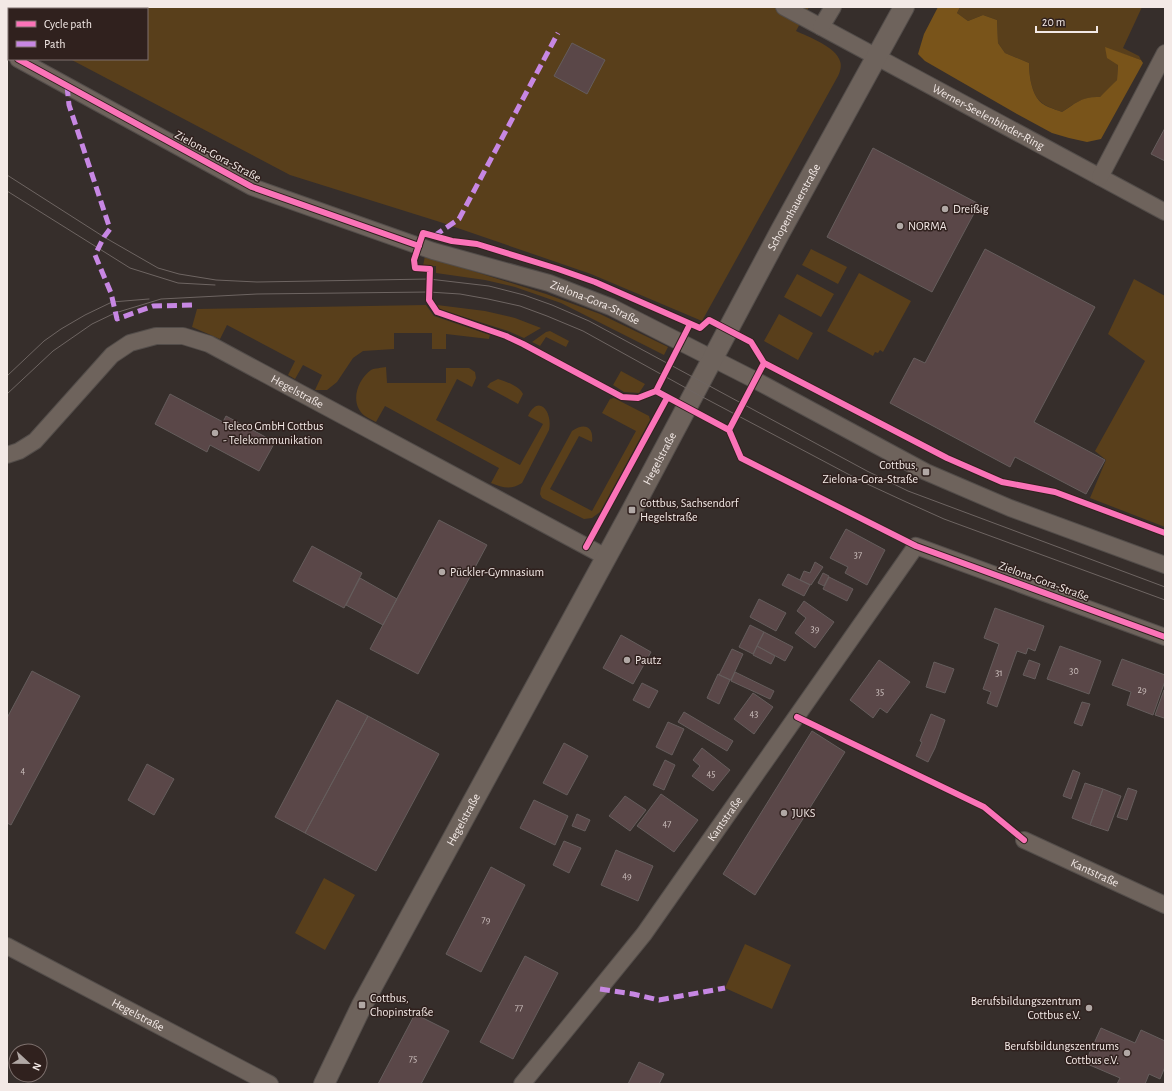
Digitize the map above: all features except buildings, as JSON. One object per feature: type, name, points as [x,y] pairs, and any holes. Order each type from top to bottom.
[{"type":"street","points":[[784,7],[877,57]]},
{"type":"street","points":[[822,27],[832,7]]},
{"type":"street","name":"Schopenhauerstraße","points":[[713,358],[904,7]]},
{"type":"street","points":[[1100,177],[1165,53]]},
{"type":"street","name":"Werner-Seelenbinder-Ring","points":[[877,57],[1165,212]]},
{"type":"street","name":"Zielona-Gora-Straße","points":[[20,60],[252,187],[433,251],[556,286],[611,307],[713,358],[926,472],[1010,508],[1165,565]]},
{"type":"street","name":"Hegelstraße","points":[[7,455],[19,451],[35,441],[112,355],[130,342],[156,336],[184,336],[209,344],[606,557]]},
{"type":"street","name":"Hegelstraße","points":[[324,1084],[362,1005],[713,358]]},
{"type":"street","name":"Zielona-Gora-Straße","points":[[916,546],[1165,637]]},
{"type":"street","name":"Kantstraße","points":[[522,1084],[644,934],[916,546]]},
{"type":"street","name":"Kantstraße","points":[[1024,840],[1165,905]]},
{"type":"street","name":"Hegelstraße","points":[[7,946],[270,1084]]},
{"type":"shaded area","points":[[7,7],[809,7],[796,31],[815,39],[833,51],[841,63],[841,67],[838,76],[702,321],[591,274],[440,222],[290,175],[72,60],[148,60],[148,8],[8,8],[7,26]]},
{"type":"shaded area","points":[[938,7],[960,7],[957,13],[968,21],[983,15],[997,20],[998,43],[1005,53],[1029,63],[1029,72],[1033,90],[1039,101],[1062,112],[1084,99],[1100,97],[1117,80],[1118,65],[1107,58],[1105,47],[1141,60],[1143,63],[1101,139],[1087,142],[1069,138],[1052,133],[1017,114],[925,61],[918,54],[924,34]]},
{"type":"shaded area","points":[[960,7],[1142,7],[1123,48],[1139,56],[1141,60],[1105,48],[1118,64],[1117,80],[1109,90],[1100,97],[1084,99],[1062,112],[1039,101],[1033,90],[1029,72],[1029,63],[1005,53],[998,43],[997,20],[983,15],[968,21],[957,13]]},
{"type":"shaded area","points":[[811,249],[847,267],[838,284],[802,265]]},
{"type":"shaded area","points":[[425,256],[546,294],[600,314],[668,347],[664,355],[561,303],[515,287],[485,280],[436,273],[436,266],[423,266]]},
{"type":"shaded area","points":[[859,273],[911,301],[883,352],[880,350],[878,353],[875,352],[873,356],[827,331]]},
{"type":"shaded area","points":[[797,274],[834,294],[821,317],[784,297]]},
{"type":"shaded area","points":[[1134,279],[1165,296],[1165,527],[1090,498],[1106,460],[1095,451],[1145,361],[1108,334]]},
{"type":"shaded area","points":[[426,305],[434,316],[490,335],[489,339],[446,334],[446,349],[432,349],[432,333],[394,333],[394,349],[363,351],[353,358],[337,382],[327,390],[315,390],[322,375],[303,365],[295,379],[288,375],[295,361],[227,325],[220,339],[192,327],[197,309]]},
{"type":"shaded area","points":[[437,305],[485,311],[515,318],[541,328],[524,338],[508,331],[439,309]]},
{"type":"shaded area","points":[[779,314],[813,333],[798,360],[764,341]]},
{"type":"shaded area","points":[[550,331],[569,341],[566,347],[546,337],[540,346],[532,342],[546,332]]},
{"type":"shaded area","points":[[386,367],[387,383],[446,383],[446,368],[469,368],[475,372],[476,378],[472,387],[457,379],[436,420],[520,465],[543,424],[528,416],[532,409],[536,406],[541,406],[544,408],[549,417],[549,430],[522,483],[514,487],[507,488],[491,483],[499,468],[385,406],[376,422],[365,416],[357,405],[356,399],[359,386],[366,374],[371,370]]},
{"type":"shaded area","points":[[621,371],[645,384],[639,393],[624,392],[613,385]]},
{"type":"shaded area","points":[[498,379],[521,391],[523,394],[518,404],[487,387],[490,383]]},
{"type":"shaded area","points":[[614,398],[649,416],[650,420],[600,512],[592,518],[584,519],[542,498],[540,494],[541,488],[572,431],[581,427],[588,428],[592,433],[592,442],[579,436],[550,489],[592,511],[636,431],[602,413],[610,399]]},
{"type":"shaded area","points":[[324,878],[355,895],[325,950],[295,933]]},
{"type":"shaded area","points":[[745,944],[791,965],[772,1009],[725,988]]},
{"type":"tram line","points":[[7,175],[104,237],[158,268],[179,274],[216,280],[257,282],[429,279],[489,286],[524,295],[589,321],[867,471],[908,491],[1165,587]]},
{"type":"tram line","points":[[7,191],[130,268],[178,283],[215,285]]},
{"type":"tram line","points":[[7,394],[53,351],[92,324],[115,313],[161,299],[257,294],[429,292],[460,294],[520,306],[583,331],[695,393],[863,482],[904,501],[944,519],[1165,600]]},
{"type":"tram line","points":[[7,376],[44,341],[85,315],[112,302],[149,299]]},
{"type":"marked path","points":[[434,236],[459,219],[558,33]]},
{"type":"marked path","points":[[67,86],[69,105],[110,229],[95,255],[111,293],[117,319],[153,306],[194,305]]},
{"type":"marked path","points":[[600,989],[659,1000],[725,988]]},
{"type":"cycle path","points":[[20,60],[252,187],[419,246]]},
{"type":"cycle path","points":[[690,324],[656,391],[638,398],[622,397],[506,336],[437,312],[429,300],[430,269],[415,268],[414,260],[423,233],[452,241],[477,244],[558,269],[595,282],[700,328],[709,320],[751,342],[764,363],[947,458],[1002,482],[1055,492],[1165,533]]},
{"type":"cycle path","points":[[729,430],[764,363]]},
{"type":"cycle path","points":[[656,391],[729,430],[741,458],[916,546],[1165,637]]},
{"type":"cycle path","points":[[586,547],[667,398]]},
{"type":"cycle path","points":[[797,717],[984,807],[1024,840]]},
{"type":"place","name":"Dreißig","points":[[945,209]]},
{"type":"place","name":"NORMA","points":[[900,226]]},
{"type":"place","name":"Teleco GmbH Cottbus - Telekommunikation","points":[[215,433]]},
{"type":"place","name":"Cottbus, Zielona-Gora-Straße","points":[[926,472]]},
{"type":"place","name":"Cottbus, Sachsendorf Hegelstraße","points":[[632,510]]},
{"type":"place","name":"Pückler-Gymnasium","points":[[442,572]]},
{"type":"place","name":"Pautz","points":[[627,660]]},
{"type":"place","name":"JUKS","points":[[784,813]]},
{"type":"place","name":"Cottbus, Chopinstraße","points":[[362,1005]]},
{"type":"place","name":"Berufsbildungszentrum Cottbus e.V.","points":[[1089,1008]]},
{"type":"place","name":"Berufsbildungszentrums Cottbus e.V.","points":[[1127,1053]]}]
